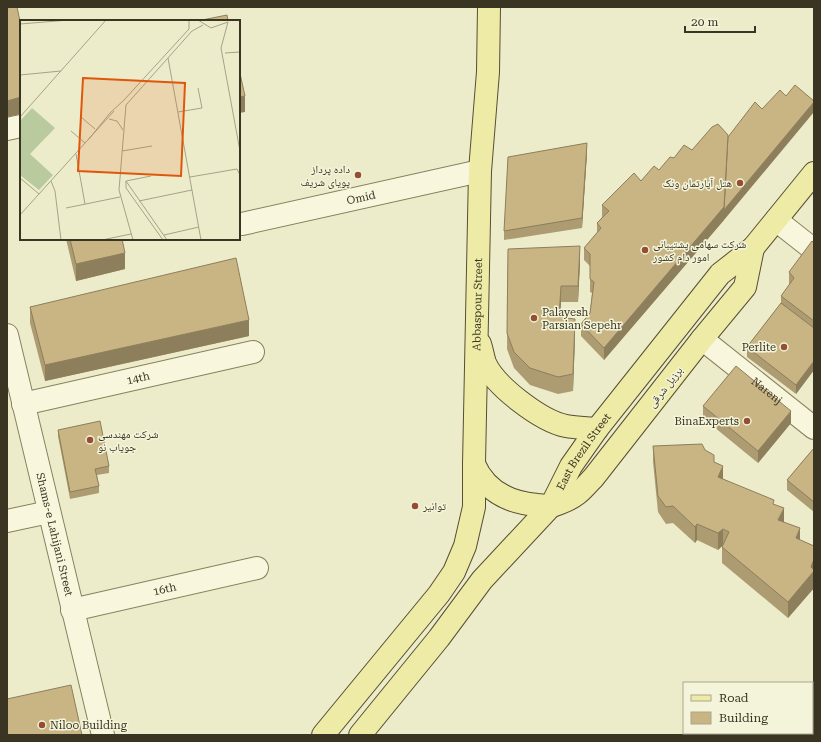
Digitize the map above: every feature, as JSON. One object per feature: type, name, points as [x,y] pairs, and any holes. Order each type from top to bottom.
[{"type":"main road","name":"Abbaspour Street","points":[[439,594],[454,572],[465,546],[474,507],[480,171],[488,72],[489,7]]},
{"type":"main road","name":"East Brezil Street","points":[[360,735],[439,638],[482,580],[551,506],[571,466],[597,429],[720,274],[753,248],[814,174]]},
{"type":"main road","name":"برزیل شرقی","points":[[551,506],[570,499],[580,493],[745,287],[753,248]]},
{"type":"main road","points":[[477,330],[485,362],[497,380],[514,397],[529,409],[565,426],[597,429]]},
{"type":"main road","points":[[474,464],[478,474],[498,494],[512,500],[529,504],[551,506]]},
{"type":"main road","points":[[571,466],[580,475],[594,477]]},
{"type":"main road","points":[[323,735],[439,594],[482,580]]},
{"type":"main road","points":[[439,594],[439,638]]},
{"type":"street","points":[[7,129],[20,126]]},
{"type":"street","name":"Omid","points":[[242,224],[480,171]]},
{"type":"street","points":[[776,220],[814,250]]},
{"type":"street","name":"Shams-e Lahijani Street","points":[[7,335],[102,735]]},
{"type":"street","name":"Narenj","points":[[702,339],[814,428]]},
{"type":"street","name":"14th","points":[[23,404],[253,352]]},
{"type":"street","points":[[7,522],[49,512]]},
{"type":"street","name":"16th","points":[[72,610],[257,568]]},
{"type":"building","points":[[17,7],[20,21],[20,97],[7,101],[7,8]]},
{"type":"building","points":[[227,15],[228,20],[202,20]]},
{"type":"building","points":[[240,74],[245,96],[240,97]]},
{"type":"building","name":"هتل آپارتمان ونک","points":[[795,85],[814,102],[724,210],[728,137],[755,102],[762,109],[780,90],[786,96]]},
{"type":"building","name":"شركت سهامى پشتيبانى امور دام كشور","points":[[718,124],[728,135],[724,207],[604,348],[581,324],[590,313],[594,282],[590,279],[590,254],[584,248],[601,228],[597,223],[609,211],[602,205],[634,173],[641,181],[654,166],[659,170],[670,157],[674,158],[684,145],[692,150],[712,127]]},
{"type":"building","points":[[587,143],[582,218],[504,231],[508,157]]},
{"type":"building","points":[[70,240],[122,240],[125,253],[76,264]]},
{"type":"building","points":[[812,241],[814,243],[814,321],[781,296],[794,278],[789,272]]},
{"type":"building","name":"Palayesh Parsian Sepehr","points":[[580,246],[578,286],[561,286],[559,317],[575,319],[573,374],[558,377],[530,368],[514,352],[507,333],[508,249]]},
{"type":"building","points":[[236,258],[249,320],[45,365],[30,307]]},
{"type":"building","name":"Perlite","points":[[781,303],[814,328],[814,361],[796,385],[747,347]]},
{"type":"building","name":"BinaExperts","points":[[736,366],[791,411],[758,451],[703,406]]},
{"type":"building","points":[[100,421],[109,466],[95,469],[99,486],[70,492],[58,430]]},
{"type":"building","points":[[702,444],[705,450],[714,455],[714,462],[723,466],[718,477],[774,500],[773,504],[784,508],[778,520],[800,528],[796,538],[814,546],[814,559],[811,567],[814,571],[788,602],[722,547],[729,532],[723,529],[718,533],[697,524],[695,527],[673,506],[666,507],[658,496],[653,446]]},
{"type":"building","points":[[814,448],[814,502],[787,480]]},
{"type":"building","points":[[71,685],[82,735],[7,735],[7,699]]},
{"type":"place","name":"داده پرداز پویای شریف","points":[[358,175]]},
{"type":"place","name":"هتل آپارتمان ونک","points":[[740,183]]},
{"type":"place","name":"شركت سهامى پشتيبانى امور دام كشور","points":[[645,250]]},
{"type":"place","name":"Palayesh Parsian Sepehr","points":[[534,318]]},
{"type":"place","name":"Perlite","points":[[784,347]]},
{"type":"place","name":"BinaExperts","points":[[747,421]]},
{"type":"place","name":"شرکت مهندسی جویاب نو","points":[[90,440]]},
{"type":"place","name":"توانیر","points":[[415,506]]},
{"type":"place","name":"Niloo Building","points":[[42,725]]}]
